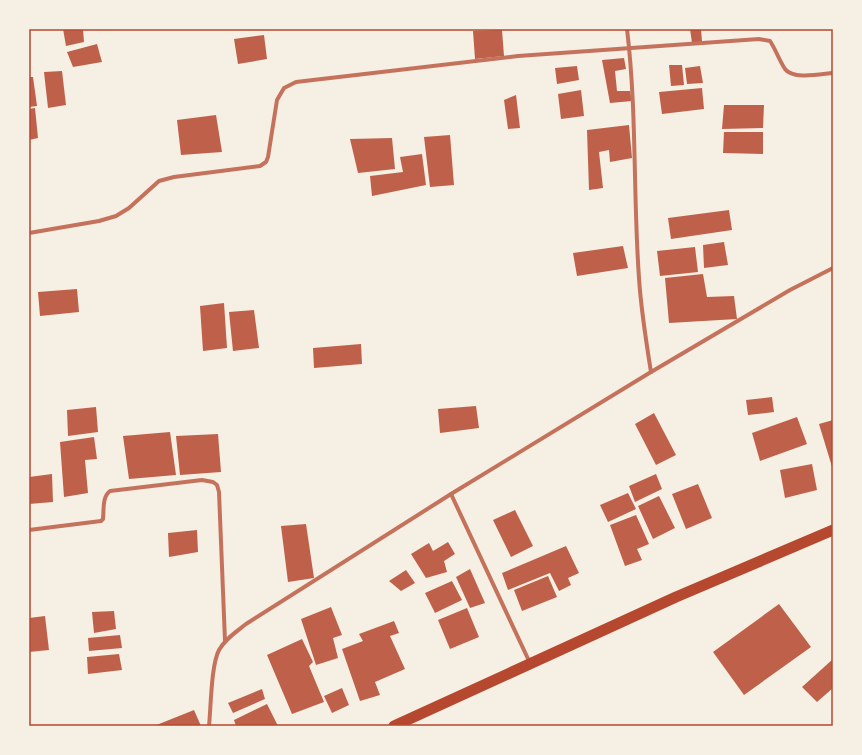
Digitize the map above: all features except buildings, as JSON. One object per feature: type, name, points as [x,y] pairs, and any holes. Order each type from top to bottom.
[{"type":"highway","points":[[394,726],[676,597],[833,530]]},
{"type":"street","points":[[627,29],[634,106],[641,309],[651,372]]},
{"type":"street","points":[[29,233],[99,221],[116,216],[130,208],[159,181],[174,177],[260,166],[266,162],[268,157],[277,100],[284,88],[296,82],[518,56],[759,39],[770,41],[785,69],[789,73],[806,75],[833,73]]},
{"type":"street","points":[[209,726],[214,665],[218,650],[225,641],[246,624],[451,494],[651,372],[790,290],[833,268]]},
{"type":"street","points":[[29,530],[98,523],[103,519],[104,498],[110,491],[177,482],[202,480],[213,482],[217,485],[219,492],[225,641]]},
{"type":"street","points":[[451,494],[530,663]]}]
